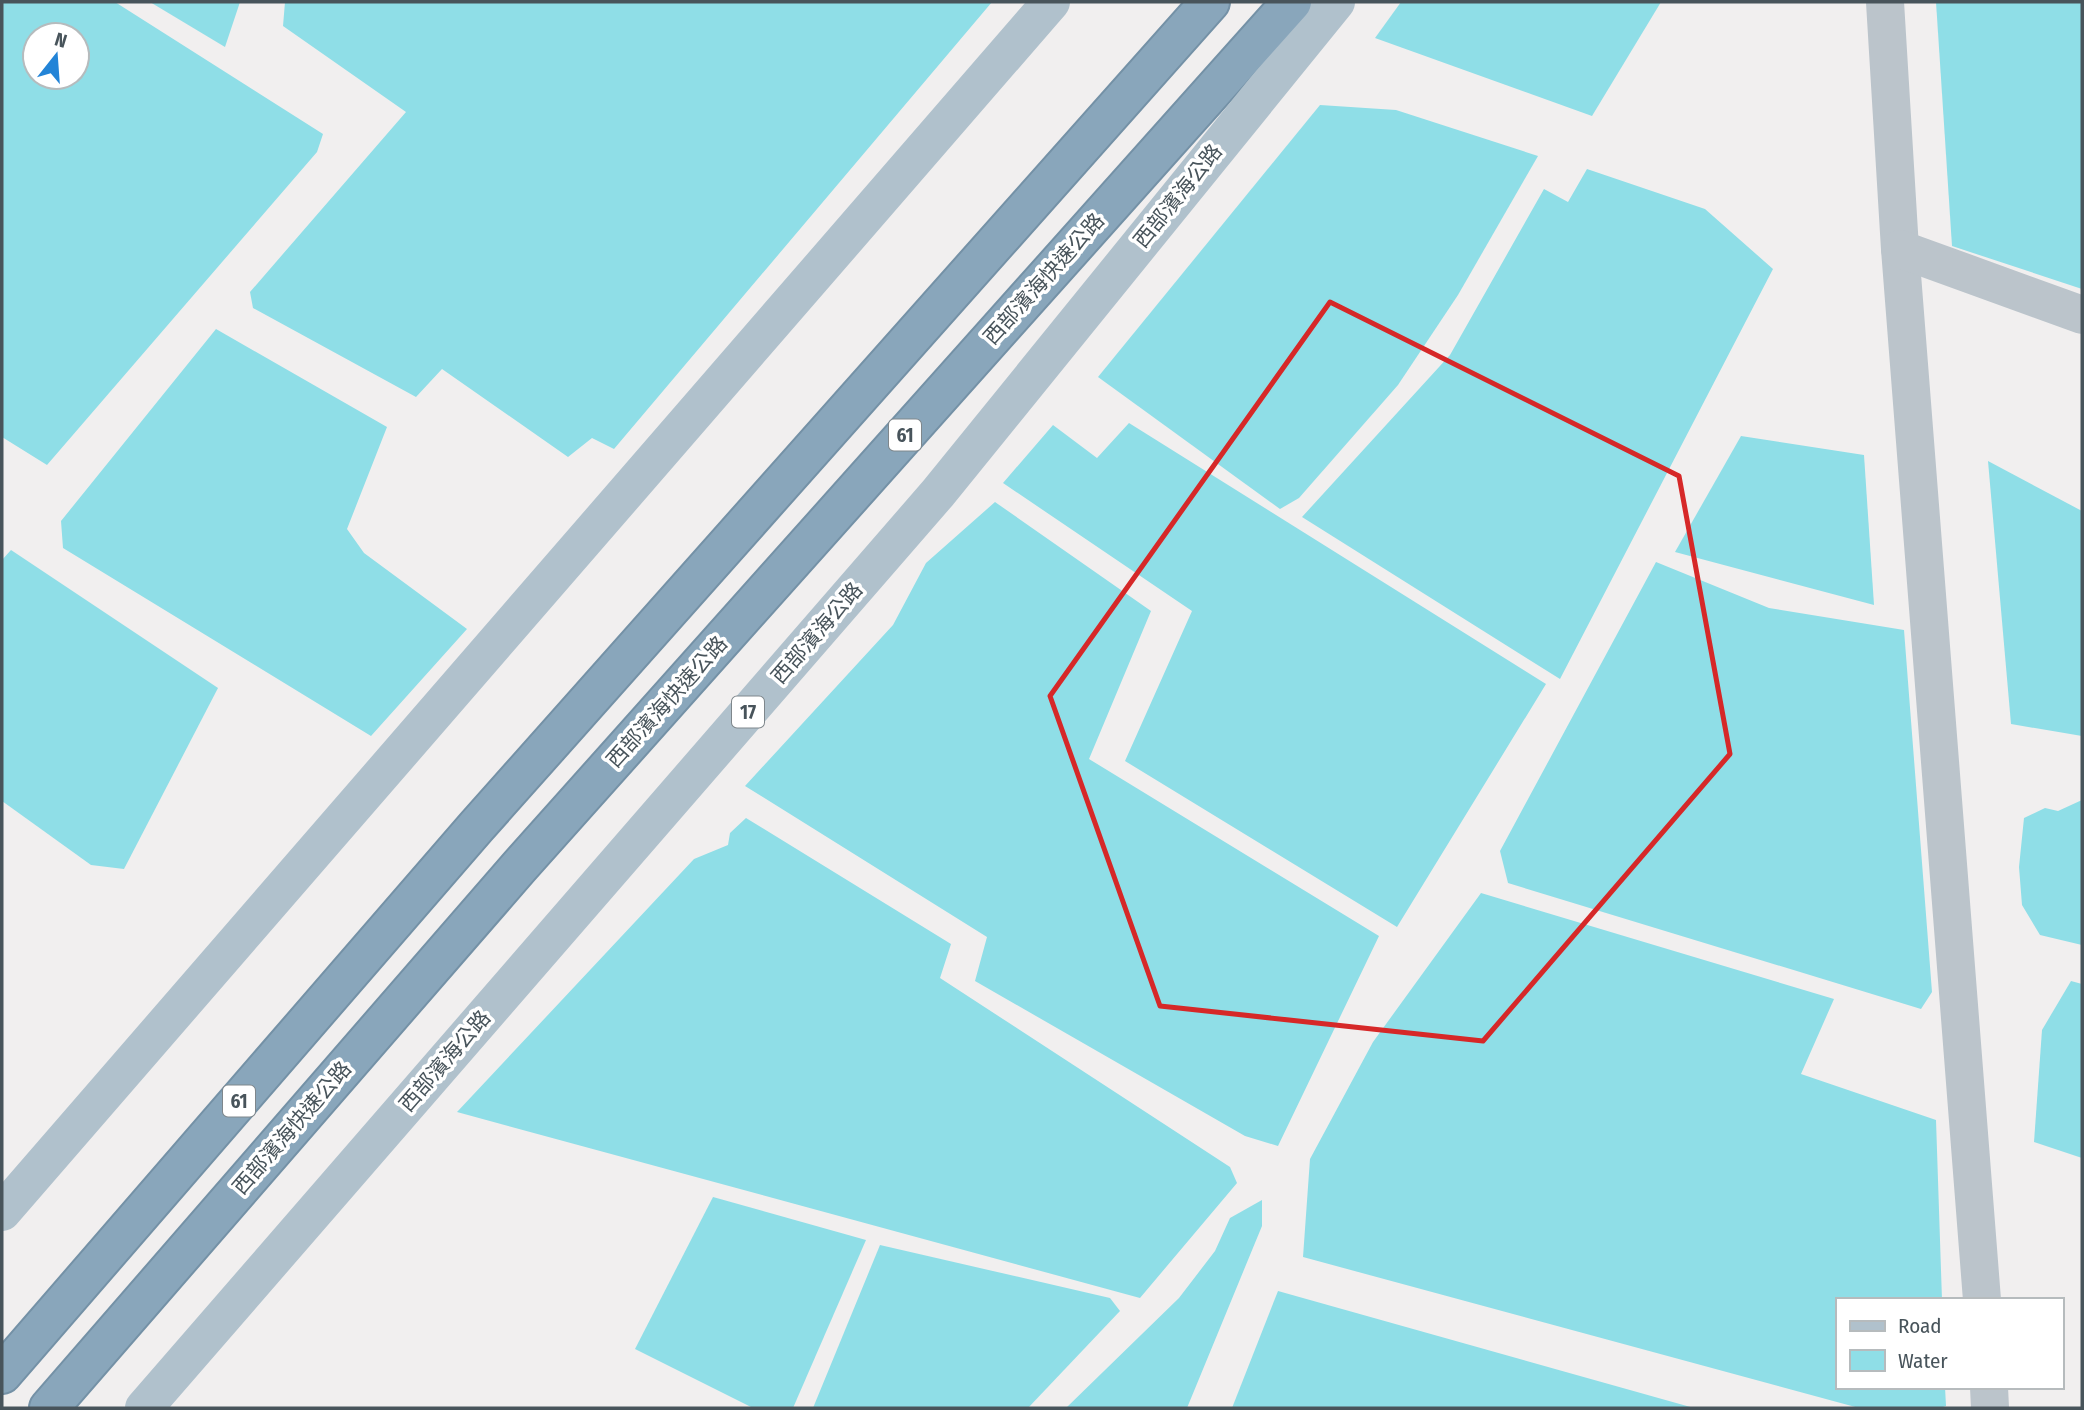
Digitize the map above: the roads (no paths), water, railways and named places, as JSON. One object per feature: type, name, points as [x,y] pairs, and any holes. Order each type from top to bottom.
[{"type":"highway","name":"61","points":[[2,1374],[476,827],[1210,2]]},
{"type":"highway","name":"西部濱海快速公路","points":[[49,1408],[519,867],[1292,2]]},
{"type":"main road","points":[[2,1212],[1051,2]]},
{"type":"main road","name":"西部濱海公路","points":[[144,1408],[938,493],[1336,2]]},
{"type":"street","points":[[1885,2],[1900,249],[1982,1298]]},
{"type":"street","points":[[1900,249],[2082,315]]},
{"type":"street","points":[[1989,1389],[1990,1408]]},
{"type":"water","points":[[2,2],[115,2],[323,134],[317,152],[47,465],[2,437]]},
{"type":"water","points":[[150,2],[240,2],[225,47]]},
{"type":"water","points":[[285,2],[992,2],[614,449],[592,438],[568,457],[442,369],[416,397],[253,308],[250,292],[406,112],[283,26]]},
{"type":"water","points":[[1401,2],[1661,2],[1592,116],[1375,38]]},
{"type":"water","points":[[1936,2],[2082,2],[2082,289],[1952,246]]},
{"type":"water","points":[[1320,105],[1396,110],[1538,156],[1458,295],[1398,385],[1299,498],[1280,509],[1098,377]]},
{"type":"water","points":[[1587,169],[1705,209],[1773,269],[1560,679],[1302,517],[1450,355],[1544,189],[1568,202]]},
{"type":"water","points":[[216,329],[387,427],[347,529],[364,553],[467,629],[371,736],[63,548],[61,521]]},
{"type":"water","points":[[1129,423],[1546,684],[1397,927],[1125,761],[1192,611],[1003,483],[1053,425],[1097,458]]},
{"type":"water","points":[[1741,436],[1864,455],[1874,605],[1675,552]]},
{"type":"water","points":[[1988,461],[2082,511],[2082,736],[2011,724]]},
{"type":"water","points":[[995,502],[1151,611],[1089,759],[1379,936],[1278,1146],[1245,1136],[975,981],[987,937],[745,786],[893,625],[926,563]]},
{"type":"water","points":[[11,550],[218,688],[124,869],[91,865],[2,801],[2,560]]},
{"type":"water","points":[[1656,562],[1769,608],[1904,630],[1932,992],[1921,1009],[1508,883],[1500,851]]},
{"type":"water","points":[[2082,800],[2082,945],[2040,935],[2022,905],[2019,867],[2024,818],[2045,808],[2058,811]]},
{"type":"water","points":[[746,818],[951,944],[940,978],[1230,1167],[1237,1183],[1140,1298],[457,1112],[694,859],[728,845],[730,833]]},
{"type":"water","points":[[1481,893],[1834,999],[1801,1074],[1936,1120],[1942,1298],[1836,1298],[1836,1389],[1945,1389],[1946,1406],[1859,1408],[1303,1257],[1310,1159],[1373,1042]]},
{"type":"water","points":[[2071,981],[2082,984],[2082,1158],[2034,1142],[2042,1030]]},
{"type":"water","points":[[713,1197],[866,1240],[793,1408],[753,1408],[635,1349]]},
{"type":"water","points":[[1262,1200],[1262,1226],[1187,1408],[1066,1408],[1179,1298],[1215,1251],[1230,1218]]},
{"type":"water","points":[[880,1245],[1110,1298],[1120,1311],[1028,1408],[813,1408]]},
{"type":"water","points":[[1278,1291],[1694,1408],[1232,1408]]}]
